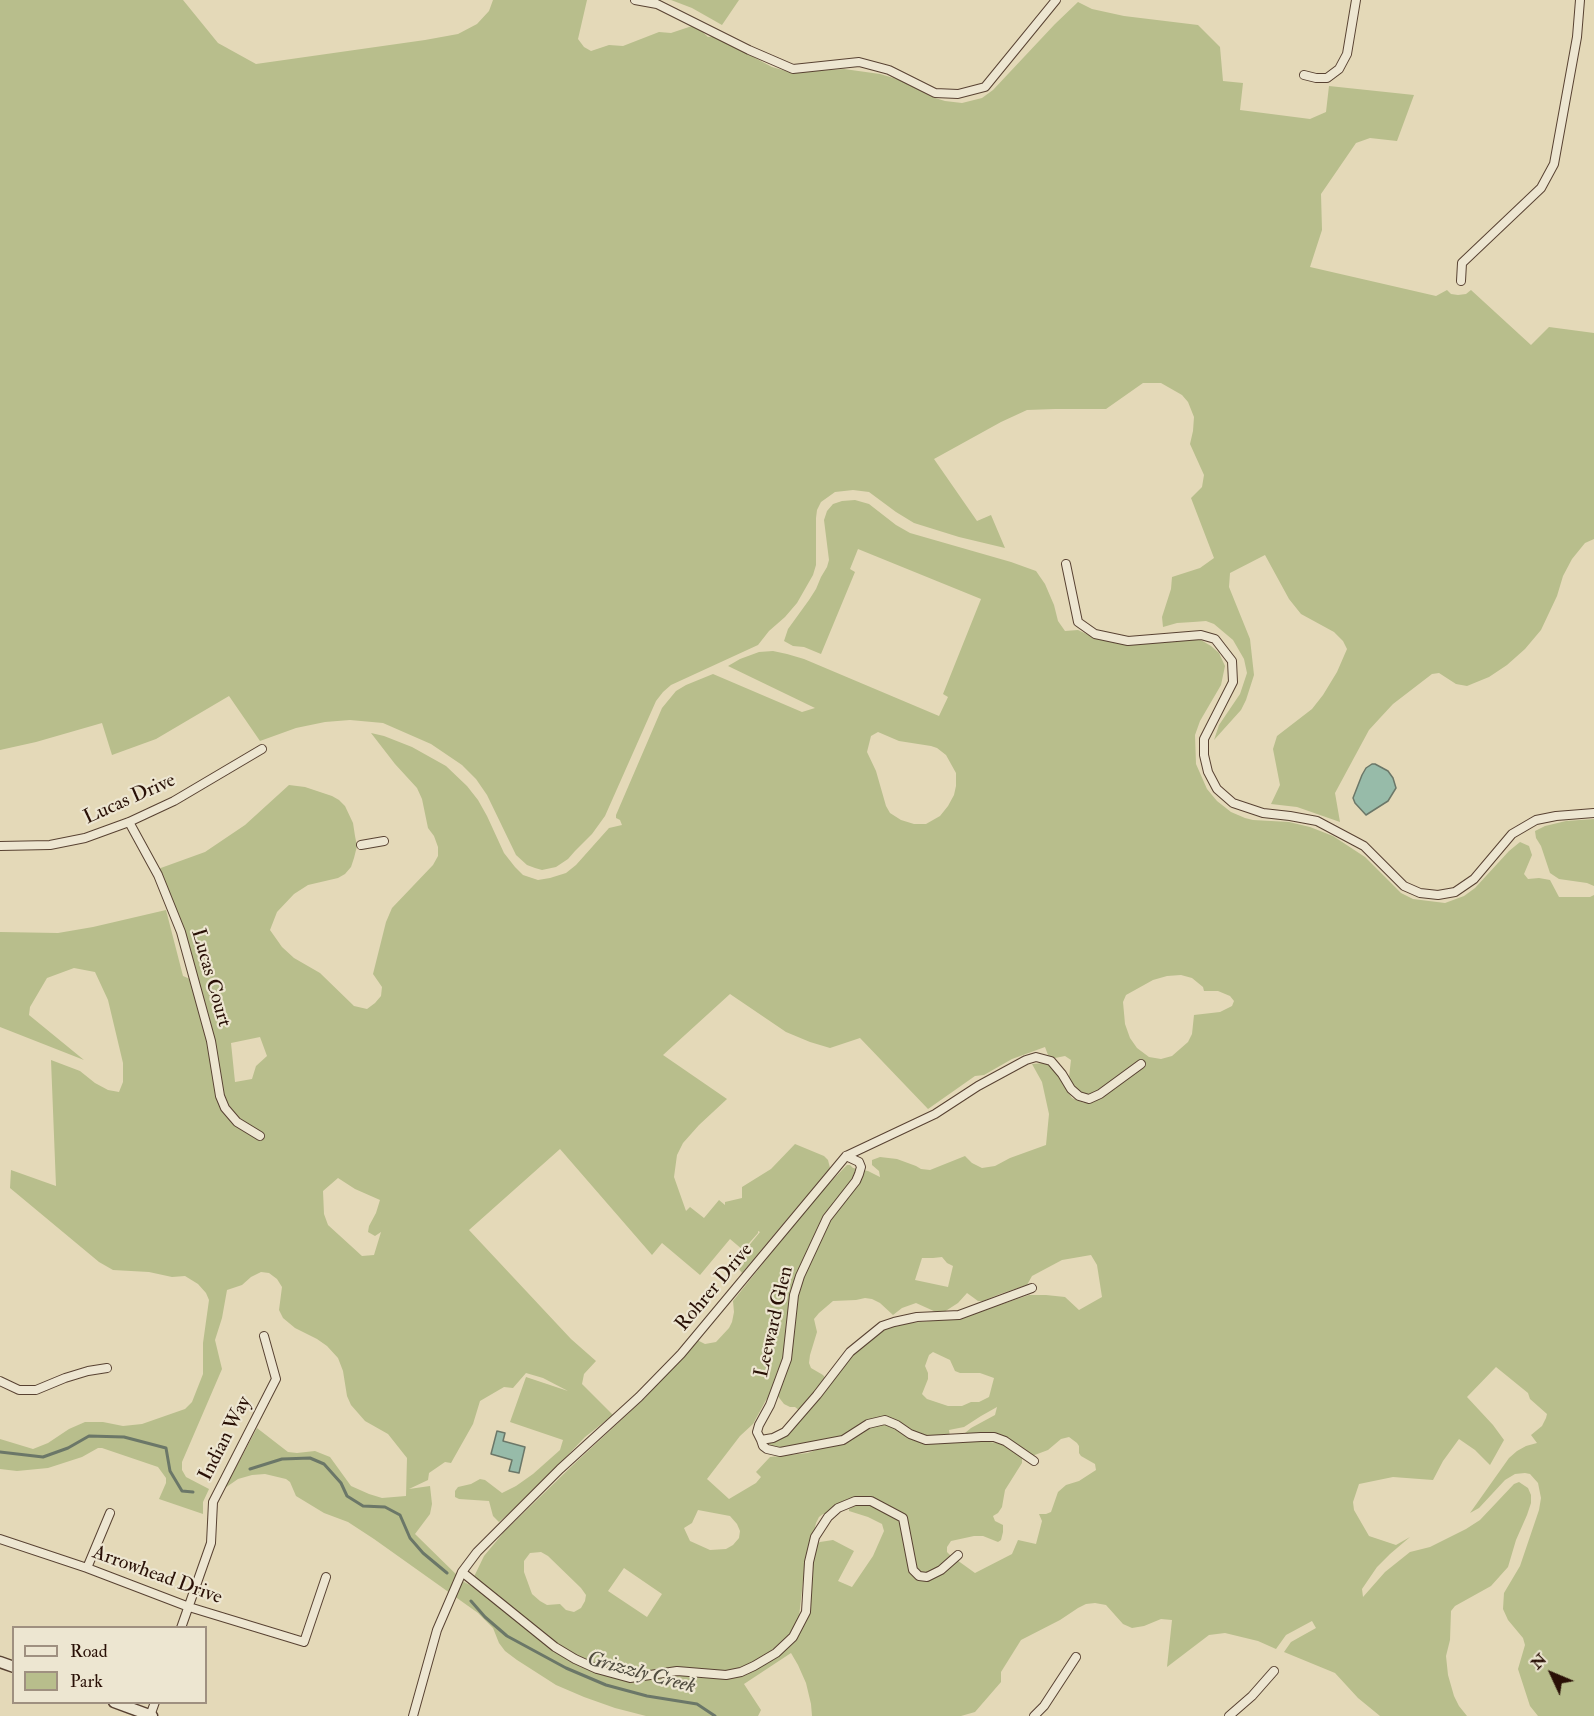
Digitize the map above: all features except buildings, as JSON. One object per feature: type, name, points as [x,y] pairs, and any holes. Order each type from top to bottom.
[{"type":"street","points":[[635,0],[657,4],[749,50],[793,69],[859,62],[889,70],[935,93],[958,94],[986,87],[1056,0]]},
{"type":"street","points":[[1304,75],[1327,78],[1339,69],[1347,54],[1356,0]]},
{"type":"street","points":[[1461,281],[1462,263],[1541,189],[1554,164],[1577,37],[1580,0]]},
{"type":"street","points":[[1066,564],[1078,622],[1095,633],[1128,640],[1201,635],[1215,639],[1232,661],[1233,682],[1204,739],[1204,755],[1208,772],[1217,789],[1233,803],[1263,813],[1317,821],[1364,846],[1404,886],[1420,893],[1438,895],[1455,892],[1474,879],[1512,834],[1536,820],[1594,813]]},
{"type":"street","name":"Lucas Drive","points":[[0,846],[50,845],[86,838],[129,822],[174,801],[262,749]]},
{"type":"street","name":"Lucas Court","points":[[129,822],[158,874],[181,932],[211,1041],[220,1096],[225,1108],[237,1122],[261,1136]]},
{"type":"street","points":[[361,845],[384,841]]},
{"type":"street","name":"Rohrer Drive","points":[[413,1716],[437,1630],[462,1572],[477,1552],[681,1354],[846,1156],[935,1114],[978,1086],[1026,1060],[1036,1058],[1051,1061],[1071,1089],[1079,1096],[1089,1099],[1100,1094],[1141,1064]]},
{"type":"street","name":"Leeward Glen","points":[[761,1440],[757,1432],[759,1425],[770,1405],[788,1359],[794,1296],[800,1276],[827,1218],[859,1174],[861,1167],[859,1162],[846,1156]]},
{"type":"street","points":[[1032,1288],[959,1315],[917,1317],[882,1326],[850,1352],[785,1432],[773,1438],[761,1440],[767,1449],[780,1452],[843,1440],[868,1424],[885,1420],[926,1440],[994,1437],[1005,1441],[1034,1461]]},
{"type":"street","name":"Indian Way","points":[[183,1626],[212,1543],[213,1502],[276,1378],[264,1336]]},
{"type":"street","points":[[0,1380],[19,1390],[36,1390],[65,1378],[107,1368]]},
{"type":"street","points":[[462,1572],[555,1647],[597,1669],[630,1678],[677,1671],[726,1674],[741,1672],[776,1653],[793,1637],[806,1612],[809,1562],[815,1537],[828,1517],[838,1508],[855,1501],[871,1501],[903,1518],[913,1570],[919,1576],[927,1578],[941,1570],[958,1555]]},
{"type":"street","points":[[87,1568],[110,1513]]},
{"type":"street","name":"Arrowhead Drive","points":[[0,1539],[87,1568],[189,1607],[304,1642],[327,1577]]},
{"type":"street","points":[[1034,1716],[1044,1706],[1076,1657]]},
{"type":"street","points":[[1229,1716],[1252,1696],[1274,1671]]},
{"type":"street","points":[[119,1704],[151,1716]]},
{"type":"green space","points":[[0,0],[183,0],[218,43],[256,64],[458,34],[477,24],[489,11],[493,0],[587,0],[578,39],[584,47],[591,51],[609,45],[623,46],[659,32],[671,33],[695,25],[708,37],[714,36],[772,67],[786,71],[844,69],[880,74],[897,79],[932,97],[962,103],[982,98],[993,90],[1078,2],[1092,9],[1124,16],[1198,25],[1220,47],[1223,81],[1243,83],[1240,110],[1310,119],[1326,112],[1329,86],[1414,95],[1397,141],[1370,138],[1356,143],[1321,194],[1322,230],[1310,267],[1436,296],[1447,290],[1451,294],[1458,295],[1466,294],[1471,290],[1531,345],[1549,327],[1594,333],[1594,539],[1585,543],[1572,559],[1541,630],[1507,665],[1489,677],[1467,686],[1456,684],[1439,673],[1432,674],[1393,704],[1369,730],[1335,793],[1340,822],[1297,807],[1271,804],[1280,785],[1273,749],[1277,736],[1312,709],[1337,672],[1347,649],[1334,632],[1301,614],[1289,599],[1265,555],[1230,573],[1229,587],[1250,639],[1254,675],[1241,710],[1214,740],[1219,725],[1240,694],[1247,673],[1244,659],[1233,640],[1214,624],[1206,621],[1177,623],[1163,627],[1162,617],[1171,589],[1172,577],[1200,568],[1214,558],[1191,498],[1202,487],[1204,475],[1190,444],[1194,417],[1188,402],[1182,395],[1161,383],[1143,383],[1106,409],[1027,410],[934,459],[977,521],[991,515],[1005,548],[914,523],[869,492],[853,490],[835,492],[821,502],[816,518],[816,565],[797,603],[758,645],[671,685],[663,692],[656,701],[605,816],[592,834],[568,859],[556,867],[542,870],[535,868],[527,865],[516,855],[487,795],[462,765],[431,744],[383,723],[350,720],[325,722],[296,728],[260,741],[229,696],[156,739],[112,755],[102,723],[0,750]]},
{"type":"green space","points":[[671,0],[739,0],[722,25],[692,8]]},
{"type":"green space","points":[[855,500],[869,504],[910,533],[1036,571],[1045,584],[1058,621],[1065,631],[1078,630],[1095,638],[1127,644],[1194,639],[1211,646],[1219,653],[1225,666],[1221,685],[1200,721],[1195,735],[1196,764],[1207,789],[1231,812],[1253,820],[1289,822],[1333,836],[1365,857],[1401,893],[1413,899],[1445,903],[1464,896],[1475,888],[1520,842],[1529,846],[1532,855],[1524,874],[1528,879],[1550,880],[1559,897],[1594,895],[1594,1716],[1538,1716],[1530,1706],[1518,1669],[1525,1645],[1523,1638],[1508,1620],[1503,1609],[1504,1593],[1520,1566],[1539,1510],[1541,1498],[1538,1483],[1530,1474],[1515,1474],[1505,1480],[1479,1508],[1470,1513],[1509,1458],[1526,1446],[1537,1443],[1531,1435],[1542,1426],[1547,1414],[1530,1399],[1528,1393],[1496,1367],[1467,1397],[1504,1440],[1490,1465],[1475,1450],[1459,1439],[1433,1480],[1393,1477],[1359,1484],[1353,1502],[1354,1510],[1369,1536],[1396,1545],[1410,1537],[1377,1567],[1362,1589],[1363,1597],[1385,1572],[1410,1552],[1430,1547],[1480,1520],[1514,1484],[1519,1482],[1528,1488],[1531,1503],[1508,1567],[1491,1586],[1455,1606],[1451,1611],[1450,1640],[1446,1656],[1448,1675],[1454,1696],[1467,1716],[1380,1716],[1358,1698],[1335,1673],[1284,1652],[1291,1642],[1316,1628],[1312,1621],[1286,1635],[1276,1649],[1258,1641],[1225,1633],[1209,1635],[1167,1667],[1172,1620],[1161,1619],[1132,1628],[1123,1624],[1106,1605],[1095,1603],[1078,1608],[1021,1640],[1001,1672],[1001,1682],[975,1712],[961,1716],[812,1716],[806,1683],[791,1653],[744,1684],[761,1710],[758,1716],[646,1716],[584,1697],[556,1685],[517,1660],[505,1651],[493,1628],[478,1613],[348,1522],[324,1513],[296,1496],[290,1482],[286,1479],[265,1474],[252,1475],[238,1479],[225,1488],[257,1428],[288,1452],[315,1451],[330,1457],[351,1486],[382,1498],[406,1496],[407,1458],[388,1434],[365,1421],[351,1405],[338,1358],[327,1346],[295,1328],[283,1318],[279,1310],[282,1287],[269,1273],[261,1272],[242,1285],[227,1290],[215,1340],[222,1369],[182,1462],[182,1470],[186,1477],[209,1489],[203,1502],[203,1514],[159,1499],[166,1478],[158,1467],[102,1448],[48,1468],[17,1471],[0,1469],[0,1439],[33,1449],[85,1422],[103,1422],[123,1426],[142,1424],[185,1409],[192,1402],[203,1374],[203,1343],[209,1300],[198,1284],[185,1276],[172,1277],[149,1272],[113,1270],[99,1262],[10,1188],[11,1170],[56,1186],[51,1060],[80,1071],[108,1090],[119,1092],[123,1082],[123,1063],[108,1000],[95,972],[74,968],[47,978],[30,1007],[29,1015],[84,1060],[0,1027],[0,932],[58,933],[166,910],[183,976],[196,979],[183,926],[158,869],[205,852],[245,825],[289,785],[305,787],[332,796],[345,806],[353,823],[357,846],[351,867],[345,874],[338,878],[308,885],[294,894],[277,912],[270,930],[282,947],[294,958],[320,973],[354,1006],[367,1009],[381,996],[382,987],[373,974],[386,922],[392,908],[433,865],[438,856],[438,847],[428,828],[422,799],[417,788],[371,733],[412,747],[446,766],[478,800],[504,853],[515,867],[523,875],[538,880],[566,873],[609,828],[622,825],[616,815],[662,708],[676,691],[713,674],[802,712],[815,708],[728,666],[740,659],[759,652],[773,651],[787,654],[939,716],[948,697],[943,694],[981,599],[858,549],[850,569],[855,572],[821,654],[784,641],[788,629],[816,589],[827,567],[829,560],[824,520],[833,504]],"holes":[[[878,732],[899,741],[937,748],[946,755],[956,773],[954,795],[948,806],[940,816],[926,824],[914,824],[890,813],[867,752],[871,736]],[[1181,975],[1192,978],[1203,987],[1204,991],[1218,991],[1230,996],[1234,1001],[1232,1006],[1220,1012],[1194,1015],[1192,1034],[1188,1042],[1172,1056],[1161,1059],[1149,1057],[1137,1048],[1130,1038],[1125,1024],[1123,1002],[1126,995],[1153,980]],[[730,994],[786,1032],[810,1042],[830,1048],[860,1038],[928,1109],[975,1076],[984,1075],[1012,1059],[1045,1047],[1048,1055],[1055,1058],[1065,1056],[1071,1060],[1069,1077],[1084,1103],[1072,1098],[1049,1065],[1032,1064],[1042,1082],[1049,1114],[1046,1145],[995,1166],[982,1168],[965,1156],[930,1170],[921,1169],[897,1159],[880,1157],[872,1160],[872,1165],[879,1171],[880,1177],[847,1165],[817,1196],[733,1301],[734,1312],[729,1328],[716,1342],[705,1344],[697,1340],[645,1398],[504,1532],[484,1556],[470,1585],[464,1582],[415,1534],[430,1514],[432,1504],[430,1486],[409,1489],[428,1480],[429,1473],[445,1462],[451,1463],[473,1424],[480,1401],[504,1387],[513,1388],[526,1373],[543,1378],[568,1391],[526,1377],[510,1422],[563,1440],[560,1450],[533,1474],[502,1493],[485,1480],[480,1479],[458,1487],[455,1491],[455,1497],[459,1499],[489,1501],[493,1516],[499,1522],[528,1497],[585,1437],[613,1415],[582,1384],[584,1374],[596,1361],[571,1339],[469,1230],[560,1149],[652,1255],[662,1243],[700,1275],[730,1239],[743,1250],[758,1231],[760,1232],[742,1254],[739,1269],[742,1273],[830,1168],[828,1160],[824,1156],[795,1144],[771,1169],[742,1187],[742,1198],[725,1202],[725,1205],[719,1200],[704,1218],[690,1207],[686,1211],[674,1177],[677,1155],[683,1143],[727,1099],[663,1055]],[[260,1037],[267,1056],[256,1066],[252,1079],[235,1082],[231,1043]],[[338,1178],[355,1189],[380,1200],[368,1232],[375,1236],[381,1232],[374,1255],[362,1256],[328,1225],[324,1214],[323,1191]],[[1091,1255],[1097,1265],[1102,1297],[1079,1310],[1065,1297],[1029,1295],[961,1318],[900,1324],[883,1330],[853,1352],[826,1379],[811,1368],[809,1363],[817,1332],[814,1319],[833,1301],[872,1299],[893,1315],[902,1308],[916,1303],[936,1312],[944,1312],[958,1303],[967,1293],[978,1301],[983,1301],[1027,1285],[1032,1276],[1062,1260]],[[942,1257],[953,1266],[948,1287],[915,1280],[922,1258]],[[933,1352],[950,1360],[955,1371],[980,1373],[994,1378],[989,1397],[962,1406],[948,1406],[927,1399],[922,1394],[928,1373],[925,1366],[929,1355]],[[777,1395],[784,1404],[795,1407],[805,1415],[784,1436],[768,1444],[775,1447],[791,1447],[842,1436],[870,1419],[877,1423],[845,1444],[824,1447],[808,1453],[770,1457],[756,1472],[761,1477],[756,1483],[729,1499],[707,1479],[740,1436],[753,1424],[766,1400]],[[997,1407],[995,1415],[971,1428],[964,1436],[1009,1440],[1032,1456],[1048,1450],[1061,1439],[1069,1437],[1079,1446],[1081,1456],[1095,1464],[1096,1470],[1079,1481],[1066,1485],[1058,1492],[1051,1512],[1039,1514],[1042,1521],[1036,1544],[1018,1540],[1012,1554],[975,1573],[950,1555],[947,1547],[951,1541],[974,1536],[983,1536],[998,1542],[1001,1540],[1003,1525],[995,1521],[993,1516],[1002,1507],[1005,1490],[1022,1463],[1022,1458],[1003,1444],[983,1441],[951,1443],[949,1430],[964,1427]],[[860,1497],[870,1503],[854,1506],[849,1511],[882,1524],[884,1531],[873,1556],[852,1587],[838,1581],[854,1551],[833,1540],[820,1542],[814,1546],[801,1625],[799,1617],[803,1581],[816,1523],[819,1517],[829,1513],[847,1499]],[[698,1510],[730,1516],[740,1531],[739,1538],[726,1549],[710,1550],[690,1541],[684,1528],[692,1523]],[[541,1552],[581,1588],[586,1595],[585,1601],[581,1608],[574,1612],[566,1610],[560,1604],[547,1605],[532,1594],[524,1572],[524,1561],[530,1553]],[[624,1568],[662,1594],[647,1617],[608,1591]]]},
{"type":"green space","points":[[1594,819],[1594,886],[1559,879],[1550,873],[1535,831],[1566,821]]},
{"type":"shaded area","points":[[1372,764],[1388,771],[1396,788],[1388,801],[1366,815],[1353,798],[1362,775]]},
{"type":"shaded area","points":[[497,1431],[505,1433],[503,1441],[525,1447],[519,1473],[509,1471],[512,1460],[491,1454]]},
{"type":"waterway","name":"Grizzly Creek","points":[[0,1452],[43,1457],[68,1448],[89,1436],[124,1437],[166,1448],[170,1471],[182,1491],[193,1492]]},
{"type":"waterway","name":"Grizzly Creek","points":[[250,1469],[282,1459],[310,1458],[324,1464],[341,1483],[347,1496],[363,1506],[385,1507],[400,1515],[410,1538],[423,1553],[447,1573]]},
{"type":"waterway","name":"Grizzly Creek","points":[[471,1601],[507,1636],[566,1668],[606,1685],[647,1696],[697,1704],[715,1716]]}]
